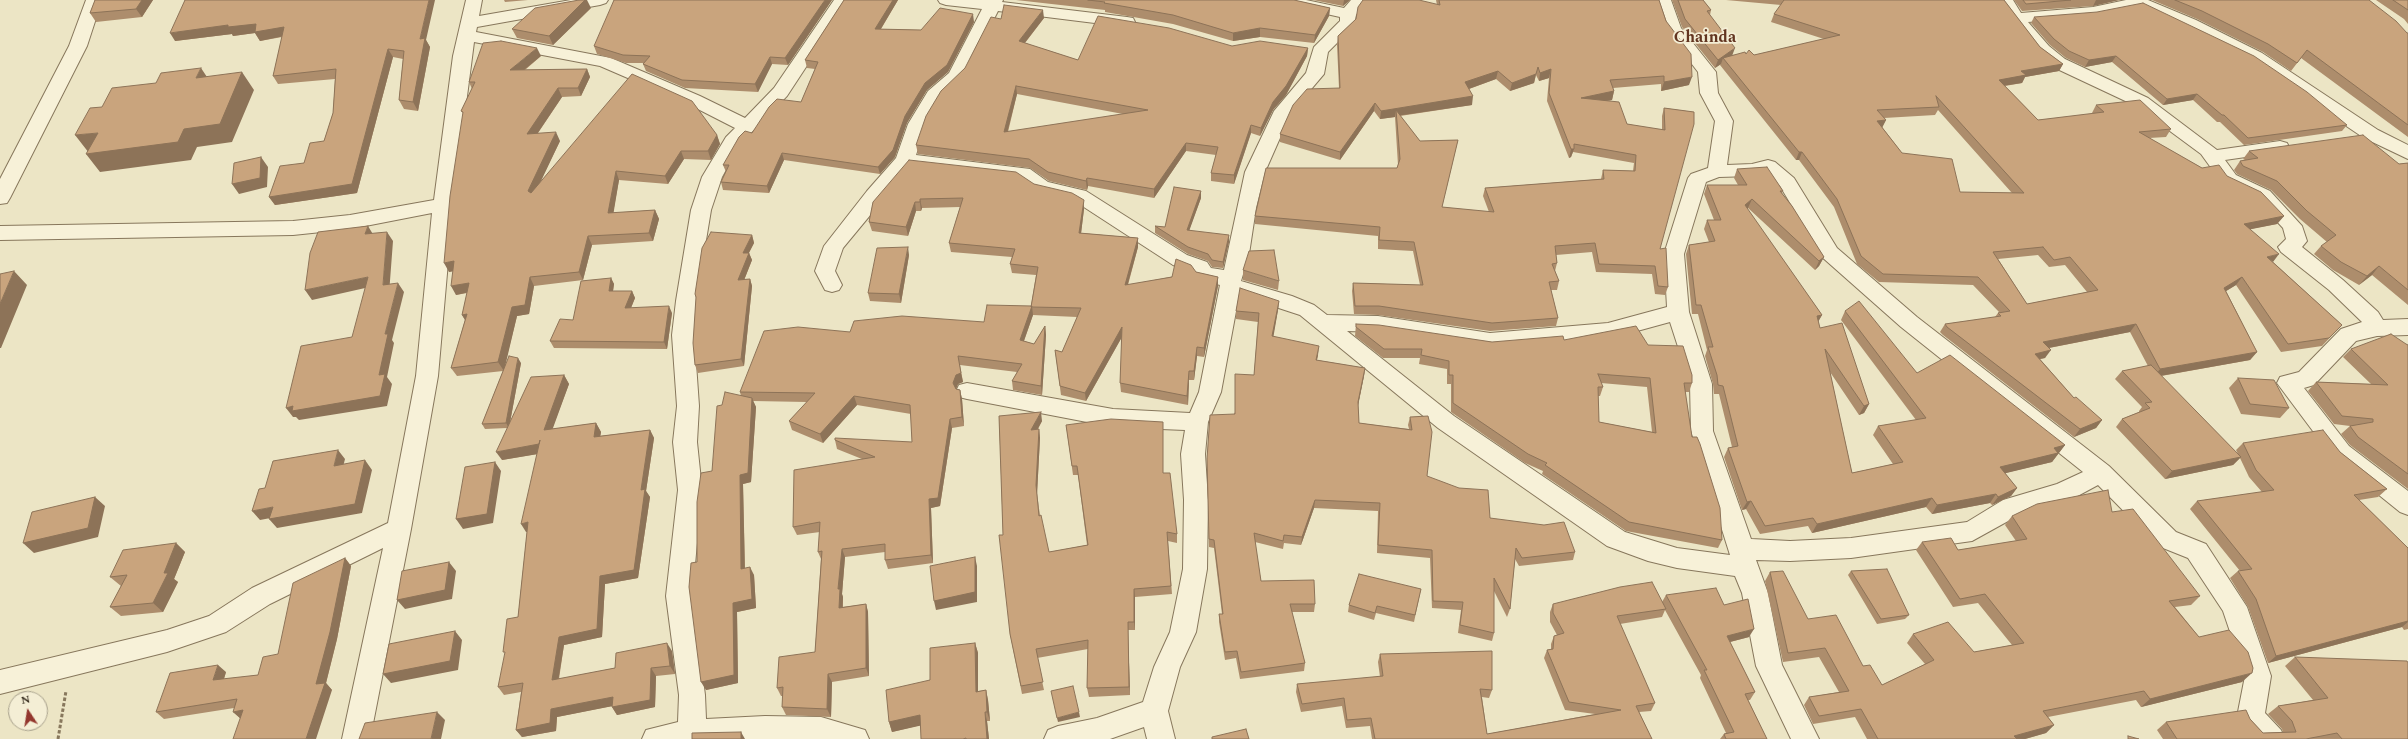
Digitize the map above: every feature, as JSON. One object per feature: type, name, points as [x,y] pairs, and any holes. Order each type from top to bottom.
[{"type":"street","points":[[0,198],[78,46],[94,0]]},
{"type":"street","points":[[356,739],[399,529],[426,376],[443,205],[467,29],[474,0]]},
{"type":"street","points":[[467,29],[600,0]]},
{"type":"street","points":[[692,735],[692,695],[679,596],[690,490],[685,442],[688,406],[683,335],[686,301],[700,210],[712,177],[733,141],[746,126],[781,92],[842,0]]},
{"type":"street","points":[[946,0],[994,3],[1143,25]]},
{"type":"street","points":[[1161,739],[1154,711],[1167,667],[1183,632],[1196,569],[1196,500],[1193,454],[1197,422],[1210,392],[1230,285],[1239,254],[1255,172],[1283,111],[1315,74],[1313,50],[1348,22],[1354,7],[1283,0]]},
{"type":"street","points":[[1663,0],[1674,30],[1708,72],[1709,93],[1724,121],[1717,171]]},
{"type":"street","points":[[2002,0],[2008,4],[2015,18],[2043,50],[2059,63],[2142,102],[2214,156],[2229,179],[2264,195],[2292,226],[2298,241],[2288,247],[2336,285],[2370,316],[2377,328]]},
{"type":"street","points":[[2015,18],[2093,12],[2137,1],[2190,24],[2256,57],[2371,134],[2408,153]]},
{"type":"street","points":[[832,285],[825,271],[834,246],[874,195],[905,160],[920,118],[934,95],[956,76],[994,3]]},
{"type":"street","points":[[467,29],[605,62],[694,100],[746,126]]},
{"type":"street","points":[[2347,137],[2371,134]]},
{"type":"street","points":[[2214,156],[2300,144]]},
{"type":"street","points":[[905,160],[1023,173],[1042,187],[1079,195],[1180,260],[1200,267],[1203,274],[1226,277],[1230,285],[1285,301],[1306,310],[1446,422],[1616,539],[1648,551],[1677,558],[1744,558],[1790,551],[1851,548],[1972,531],[2012,507],[2064,492],[2101,473]]},
{"type":"street","points":[[1805,739],[1769,666],[1755,593],[1702,431],[1701,384],[1678,312],[1674,254],[1698,178],[1717,171],[1752,170],[1768,166],[1787,182],[1830,253],[1909,322],[2101,473],[2167,539],[2197,552],[2234,607],[2258,676],[2251,717],[2271,739]]},
{"type":"street","points":[[0,233],[292,228],[350,222],[443,205]]},
{"type":"street","points":[[1321,322],[1378,324],[1490,341],[1608,331],[1678,312]]},
{"type":"street","points":[[2408,327],[2377,328],[2349,335],[2306,379],[2288,383],[2341,452],[2408,505]]},
{"type":"street","points":[[967,391],[1113,418],[1197,422]]},
{"type":"street","points":[[0,682],[167,641],[217,624],[261,596],[399,529]]},
{"type":"street","points":[[1058,739],[1097,731],[1154,711]]},
{"type":"street","points":[[656,739],[766,728],[821,730],[855,739]]},
{"type":"path","points":[[58,739],[70,666]]},
{"type":"building","points":[[95,0],[142,0],[136,9],[90,13]]},
{"type":"building","points":[[185,0],[429,0],[420,39],[425,38],[413,102],[399,100],[404,51],[388,49],[352,184],[269,197],[280,166],[304,163],[310,143],[324,141],[333,113],[336,69],[273,76],[284,27],[255,32],[256,24],[228,27],[228,25],[170,33]]},
{"type":"building","points":[[585,0],[549,36],[512,29],[535,8]]},
{"type":"building","points":[[614,0],[825,0],[785,58],[770,57],[755,84],[682,80],[643,64],[650,56],[623,55],[594,46]]},
{"type":"building","points":[[844,0],[893,0],[875,29],[921,30],[940,8],[973,14],[947,65],[925,83],[905,116],[893,150],[878,167],[782,153],[767,186],[721,182],[729,165],[723,165],[739,137],[745,131],[752,133],[769,107],[777,99],[801,102],[818,62],[805,60]]},
{"type":"building","points":[[1088,0],[1294,0],[1330,8],[1315,35],[1260,28],[1233,33],[1173,15]]},
{"type":"building","points":[[1363,0],[1419,0],[1440,5],[1439,0],[1659,0],[1666,21],[1691,54],[1692,77],[1664,82],[1664,76],[1610,80],[1614,91],[1581,98],[1619,102],[1627,124],[1665,130],[1664,108],[1694,112],[1694,124],[1660,249],[1666,248],[1668,287],[1658,286],[1655,266],[1599,264],[1595,243],[1555,246],[1557,263],[1552,264],[1559,281],[1549,282],[1558,318],[1492,323],[1379,306],[1355,306],[1353,283],[1423,285],[1414,242],[1379,240],[1380,227],[1255,216],[1266,168],[1397,168],[1400,159],[1396,110],[1420,141],[1458,140],[1442,207],[1494,212],[1485,188],[1604,179],[1603,170],[1635,171],[1636,155],[1574,144],[1574,149],[1571,149],[1549,93],[1551,69],[1540,73],[1538,67],[1536,74],[1512,83],[1498,71],[1465,82],[1473,96],[1381,111],[1375,103],[1340,152],[1280,134],[1293,105],[1307,89],[1340,88],[1338,36],[1356,19],[1358,7]]},
{"type":"building","points":[[1678,0],[1703,0],[1711,10],[1707,11],[1735,48],[1718,60],[1685,19]]},
{"type":"building","points":[[1784,0],[2004,0],[2040,47],[2063,64],[2021,71],[2026,75],[1999,80],[2038,120],[2104,112],[2096,105],[2140,100],[2171,129],[2139,132],[2202,168],[2219,165],[2227,176],[2261,192],[2284,216],[2244,224],[2279,254],[2267,257],[2342,325],[2329,338],[2288,344],[2242,277],[2224,288],[2257,352],[2160,369],[2136,324],[2043,342],[2051,350],[2035,354],[2074,398],[2076,397],[2102,420],[2080,429],[1947,327],[1945,324],[2001,316],[1998,313],[2010,311],[1978,277],[1883,274],[1861,256],[1837,199],[1802,152],[1799,152],[1723,58],[1745,52],[1746,54],[1749,50],[1754,55],[1840,35],[1774,14]],"holes":[[[1936,96],[2024,193],[1960,192],[1952,159],[1902,153],[1877,121],[1886,120],[1877,110],[1939,107]],[[2043,247],[2054,260],[2070,257],[2098,290],[2027,304],[1993,252]]]},
{"type":"building","points":[[2023,0],[2071,0],[2026,4]]},
{"type":"building","points":[[2175,0],[2369,0],[2396,21],[2408,33],[2408,125],[2307,50],[2297,63],[2268,44],[2202,11]]},
{"type":"building","points":[[2393,0],[2408,0],[2408,10]]},
{"type":"building","points":[[2143,3],[2254,56],[2307,92],[2347,125],[2248,138],[2224,115],[2222,115],[2197,94],[2167,99],[2116,56],[2089,60],[2069,51],[2054,39],[2034,17],[2097,12]]},
{"type":"building","points":[[1004,5],[1043,10],[1019,41],[1078,60],[1098,16],[1169,28],[1232,46],[1260,41],[1308,48],[1286,86],[1273,102],[1261,128],[1251,125],[1234,175],[1211,173],[1218,147],[1186,143],[1154,189],[1087,178],[1086,181],[1048,172],[1029,159],[916,145],[926,116],[941,91],[965,68],[991,17],[1001,19]],"holes":[[[1016,86],[1148,110],[1004,132]]]},
{"type":"building","points":[[501,41],[537,48],[510,70],[587,69],[578,88],[558,88],[527,134],[556,132],[528,191],[531,193],[632,74],[692,101],[717,135],[708,151],[681,151],[665,176],[616,171],[608,213],[655,210],[649,233],[588,236],[579,272],[530,277],[525,305],[512,307],[498,362],[451,368],[467,314],[462,315],[469,283],[451,286],[454,261],[444,263],[450,196],[463,112],[461,111],[475,82],[469,82],[483,43]]},
{"type":"building","points":[[201,68],[196,78],[242,72],[220,124],[184,129],[178,142],[86,154],[98,133],[75,135],[90,108],[102,107],[112,88],[156,83],[161,73]]},
{"type":"building","points":[[2363,135],[2399,164],[2408,163],[2408,290],[2379,266],[2367,276],[2341,262],[2321,246],[2336,235],[2307,211],[2277,181],[2243,166],[2240,161],[2258,158],[2249,151]]},
{"type":"building","points":[[261,157],[260,178],[232,184],[234,163]]},
{"type":"building","points":[[909,160],[1016,172],[1034,184],[1072,193],[1084,200],[1079,233],[1138,238],[1125,285],[1172,277],[1176,259],[1191,265],[1196,272],[1218,277],[1204,348],[1197,347],[1194,371],[1189,371],[1187,396],[1120,383],[1122,327],[1085,393],[1060,386],[1055,350],[1062,352],[1081,308],[1031,307],[1038,267],[1010,264],[1015,249],[949,243],[963,198],[920,199],[920,202],[915,202],[906,227],[869,222],[873,202]]},
{"type":"building","points":[[1767,167],[1783,191],[1780,191],[1792,206],[1824,257],[1819,261],[1752,199],[1745,205],[1822,315],[1817,316],[1820,328],[1842,323],[1869,404],[1864,406],[1825,349],[1852,473],[1903,462],[1878,426],[1926,418],[1845,311],[1859,301],[1917,373],[1950,355],[2065,445],[2054,448],[2058,453],[2000,467],[2017,488],[1998,497],[1996,494],[1937,505],[1932,498],[1817,524],[1813,518],[1765,526],[1751,501],[1747,502],[1728,448],[1738,446],[1723,386],[1718,385],[1717,375],[1708,347],[1713,347],[1701,305],[1696,305],[1689,245],[1715,241],[1707,220],[1721,220],[1707,185],[1747,185],[1737,169]]},
{"type":"building","points":[[1174,187],[1201,191],[1187,230],[1229,235],[1223,262],[1212,260],[1208,254],[1188,247],[1155,226],[1165,227]]},
{"type":"building","points":[[368,226],[365,234],[387,232],[383,285],[398,283],[385,334],[388,334],[379,375],[385,374],[380,396],[292,411],[293,406],[286,408],[301,346],[352,337],[368,277],[305,290],[310,253],[318,232]]},
{"type":"building","points":[[711,232],[752,235],[743,253],[749,253],[738,280],[750,279],[741,359],[695,365],[693,343],[695,294],[702,248]]},
{"type":"building","points":[[908,247],[899,294],[868,293],[877,248]]},
{"type":"building","points":[[1274,250],[1279,281],[1243,270],[1249,251]]},
{"type":"building","points":[[14,271],[0,304],[0,274]]},
{"type":"building","points":[[611,278],[609,291],[632,291],[625,308],[669,306],[664,342],[550,341],[560,319],[573,320],[581,281]]},
{"type":"building","points":[[1240,288],[1279,301],[1272,336],[1319,346],[1316,360],[1365,368],[1358,402],[1359,423],[1412,430],[1410,417],[1428,416],[1432,432],[1427,476],[1459,488],[1488,490],[1490,518],[1544,525],[1564,522],[1575,552],[1522,558],[1516,548],[1510,609],[1494,578],[1494,633],[1460,625],[1463,602],[1433,601],[1432,550],[1378,545],[1380,503],[1315,500],[1302,537],[1284,535],[1283,541],[1254,533],[1261,581],[1314,580],[1315,604],[1290,604],[1305,663],[1241,672],[1237,651],[1225,652],[1219,614],[1223,614],[1214,540],[1209,539],[1207,459],[1210,415],[1235,414],[1235,374],[1254,375],[1259,313],[1236,311]]},
{"type":"building","points":[[987,305],[1032,306],[1020,340],[1034,344],[1045,326],[1041,386],[1012,381],[1022,364],[958,356],[961,373],[956,375],[953,383],[956,389],[960,390],[962,417],[950,419],[938,498],[929,499],[931,555],[885,560],[885,544],[842,549],[838,589],[840,589],[839,608],[866,604],[866,668],[828,674],[827,709],[782,707],[783,687],[777,688],[779,657],[815,652],[822,551],[818,552],[820,522],[793,527],[794,470],[875,457],[835,440],[835,438],[912,442],[910,405],[854,396],[820,434],[789,421],[815,393],[740,392],[764,331],[798,327],[850,332],[854,321],[902,316],[984,322]]},
{"type":"building","points":[[1356,324],[1379,325],[1492,342],[1563,336],[1564,340],[1636,326],[1648,345],[1683,346],[1692,375],[1692,383],[1684,383],[1692,437],[1697,437],[1700,444],[1720,508],[1722,540],[1629,522],[1545,465],[1547,463],[1528,454],[1453,403],[1453,375],[1449,375],[1449,361],[1421,355],[1422,349],[1384,349],[1356,327]],"holes":[[[1598,374],[1650,378],[1656,433],[1599,422],[1598,387],[1603,387]]]},
{"type":"building","points":[[2391,334],[2408,345],[2408,474],[2358,437],[2350,426],[2373,422],[2373,419],[2342,416],[2316,382],[2388,385],[2351,349]]},
{"type":"building","points":[[509,356],[518,358],[506,423],[482,424]]},
{"type":"building","points":[[2151,365],[2241,457],[2172,471],[2122,419],[2150,408],[2145,403],[2152,402],[2122,371]]},
{"type":"building","points":[[564,375],[544,430],[596,423],[594,437],[650,430],[641,490],[645,489],[634,570],[600,576],[597,629],[559,637],[552,680],[615,668],[616,653],[667,643],[670,666],[651,668],[650,700],[612,707],[613,697],[551,709],[550,723],[516,730],[523,683],[498,687],[505,652],[503,652],[507,619],[518,617],[528,522],[521,524],[540,440],[539,444],[496,452],[531,377]]},
{"type":"building","points":[[2238,378],[2274,380],[2289,408],[2250,404]]},
{"type":"building","points":[[725,392],[752,398],[748,473],[740,475],[741,569],[750,567],[752,599],[733,603],[734,675],[701,682],[689,587],[691,563],[697,562],[697,502],[701,473],[712,471],[717,406],[722,405]]},
{"type":"building","points":[[1041,412],[1031,430],[1039,429],[1036,485],[1039,516],[1041,515],[1049,552],[1088,545],[1077,466],[1072,466],[1066,425],[1111,419],[1163,422],[1163,473],[1170,473],[1177,534],[1167,532],[1171,586],[1134,589],[1134,622],[1128,622],[1129,687],[1087,688],[1088,640],[1036,649],[1043,682],[1021,686],[1010,634],[999,535],[1003,535],[999,416]]},
{"type":"building","points":[[2323,430],[2340,452],[2387,489],[2354,495],[2408,548],[2408,621],[2276,656],[2256,599],[2238,571],[2252,569],[2197,501],[2274,490],[2256,470],[2243,443]]},
{"type":"building","points":[[338,450],[334,466],[365,460],[355,504],[269,519],[273,507],[252,511],[259,489],[265,488],[273,461]]},
{"type":"building","points":[[495,462],[487,514],[456,519],[465,467]]},
{"type":"building","points":[[2108,490],[2112,512],[2133,509],[2200,596],[2169,601],[2199,637],[2229,630],[2248,652],[2253,668],[2252,673],[2150,699],[2144,691],[2043,711],[2054,725],[2014,736],[2017,739],[1878,739],[1861,709],[1819,716],[1809,697],[1849,691],[1825,648],[1788,653],[1770,572],[1783,571],[1808,619],[1836,615],[1863,666],[1870,665],[1882,685],[1934,660],[1913,634],[1948,622],[1974,652],[2024,643],[1985,594],[1960,599],[1922,542],[1951,538],[1958,550],[2027,539],[2012,516],[2037,504]]},
{"type":"building","points":[[95,497],[88,528],[23,543],[32,512]]},
{"type":"building","points":[[176,543],[164,573],[168,573],[153,603],[110,607],[127,575],[110,577],[123,550]]},
{"type":"building","points":[[975,557],[975,592],[934,601],[930,566]]},
{"type":"building","points":[[345,558],[330,632],[316,684],[325,683],[306,739],[233,739],[243,710],[233,712],[237,699],[156,712],[170,673],[218,665],[213,680],[258,675],[263,657],[278,654],[293,583]]},
{"type":"building","points":[[449,562],[445,590],[397,600],[402,571]]},
{"type":"building","points":[[1887,569],[1909,615],[1881,619],[1851,571]]},
{"type":"building","points":[[1359,574],[1421,589],[1415,615],[1377,606],[1375,613],[1349,605]]},
{"type":"building","points":[[1652,582],[1666,609],[1617,616],[1655,703],[1636,706],[1652,739],[1375,739],[1371,718],[1347,720],[1344,698],[1302,704],[1297,684],[1383,676],[1380,654],[1492,651],[1492,690],[1480,689],[1487,734],[1621,710],[1569,702],[1547,650],[1553,649],[1554,636],[1564,633],[1553,613],[1553,604],[1620,587]]},
{"type":"building","points":[[1716,588],[1724,605],[1748,599],[1754,629],[1727,636],[1755,692],[1745,694],[1767,739],[1726,739],[1724,734],[1734,732],[1704,670],[1707,670],[1666,595]]},
{"type":"building","points":[[455,631],[450,661],[383,674],[389,644]]},
{"type":"building","points":[[975,643],[976,692],[986,690],[987,712],[985,712],[987,739],[921,739],[920,715],[889,722],[886,690],[930,680],[930,648]]},
{"type":"building","points":[[2295,657],[2407,661],[2408,739],[2342,739],[2337,733],[2306,739],[2177,739],[2166,722],[2246,710],[2250,719],[2263,733],[2296,732],[2292,721],[2278,706],[2328,698]]},
{"type":"building","points":[[1073,686],[1079,712],[1057,718],[1051,691]]},
{"type":"building","points":[[437,712],[431,739],[359,739],[365,723]]},
{"type":"building","points":[[1246,729],[1249,739],[1212,739],[1212,737]]},
{"type":"building","points":[[741,732],[741,739],[692,739],[692,733]]},
{"type":"building","points":[[2128,736],[2139,739],[2128,739]]},
{"type":"district","name":"Chainda","points":[[1705,39]]}]
